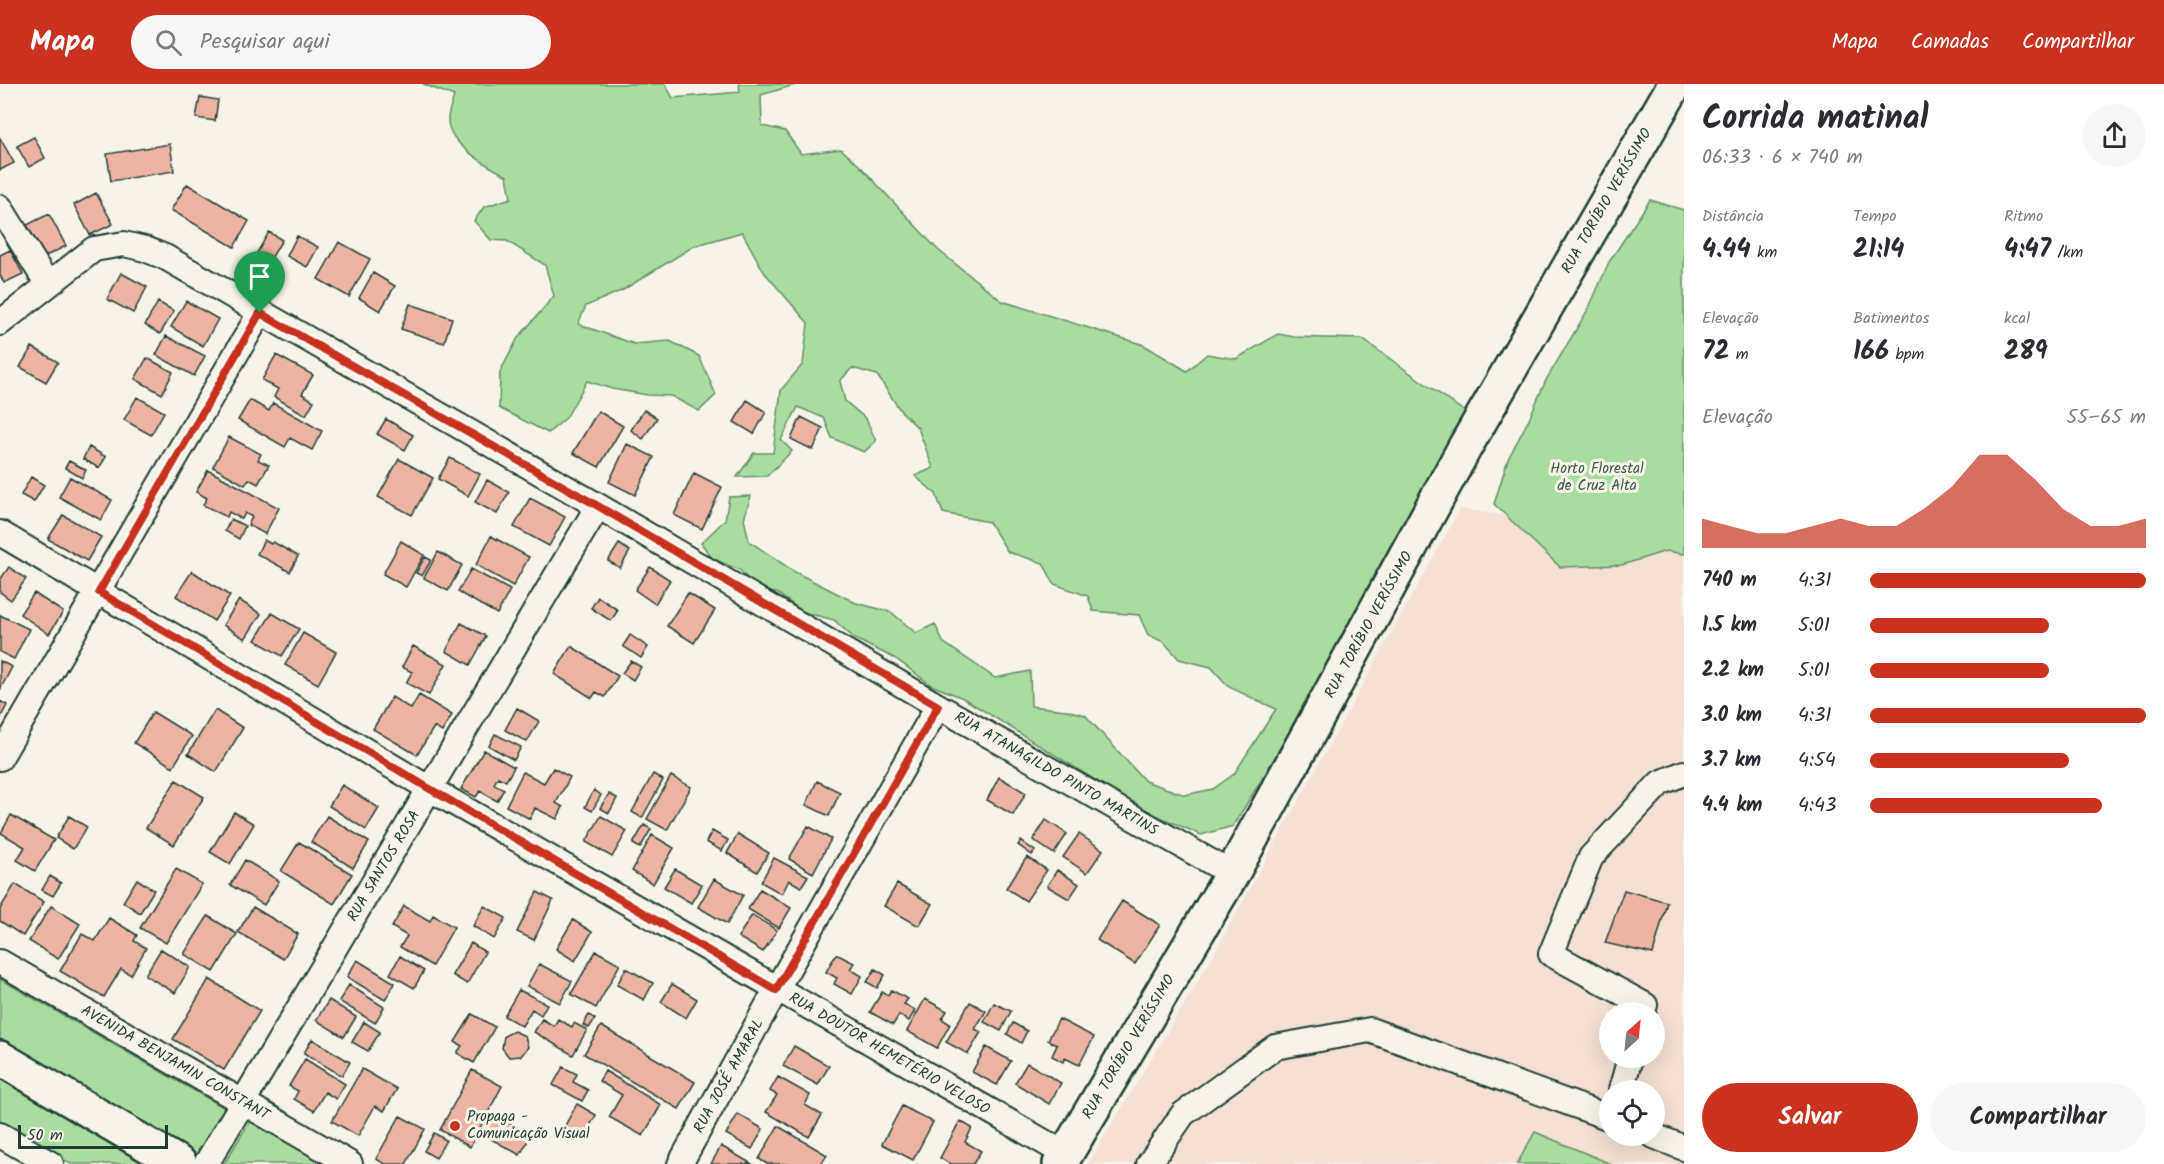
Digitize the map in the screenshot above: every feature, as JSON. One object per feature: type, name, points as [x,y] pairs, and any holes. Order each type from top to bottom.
[{"type":"street","name":"RUA TORÍBIO VERÍSSIMO","points":[[1062,1159],[1232,874],[1465,447],[1676,84]]},
{"type":"street","points":[[0,207],[48,285],[0,323]]},
{"type":"street","name":"RUA ATANAGILDO PINTO MARTINS","points":[[48,285],[94,249],[124,244],[165,257],[1232,874]]},
{"type":"street","points":[[0,758],[260,313]]},
{"type":"street","name":"RUA SANTOS ROSA","points":[[206,1164],[598,506]]},
{"type":"street","name":"RUA DOUTOR HEMETÉRIO VELOSO","points":[[0,533],[430,789],[1062,1159]]},
{"type":"street","name":"RUA JOSÉ AMARAL","points":[[680,1164],[938,706]]},
{"type":"street","points":[[1639,1002],[1551,954],[1591,857],[1660,783],[1684,772]]},
{"type":"street","name":"AVENIDA BENJAMIN CONSTANT","points":[[0,962],[350,1164]]},
{"type":"street","points":[[1149,1164],[1183,1114],[1275,1047],[1370,1030],[1599,1114]]},
{"type":"street","points":[[0,1058],[180,1164]]},
{"type":"street","points":[[0,1134],[51,1164]]},
{"type":"street","points":[[1665,1140],[1684,1148]]},
{"type":"shaded area","points":[[1460,509],[1684,541],[1684,1164],[1088,1164],[1210,961]]},
{"type":"green space","points":[[423,84],[665,84],[673,98],[740,92],[739,84],[798,84],[761,95],[762,126],[785,131],[801,154],[841,149],[861,167],[938,250],[1002,301],[1144,345],[1187,371],[1207,354],[1236,359],[1278,334],[1294,337],[1362,339],[1465,412],[1426,497],[1316,704],[1284,743],[1233,826],[1201,835],[1142,809],[963,698],[931,685],[896,659],[855,639],[834,620],[803,612],[777,593],[758,591],[740,570],[712,558],[701,543],[725,520],[729,497],[751,496],[744,519],[749,541],[795,572],[856,603],[891,612],[916,633],[935,624],[943,642],[995,678],[1030,671],[1031,706],[1066,710],[1085,715],[1145,781],[1185,795],[1213,789],[1234,774],[1276,709],[1229,687],[1211,667],[1179,659],[1164,642],[1148,635],[1139,615],[1093,611],[1088,596],[1054,584],[1043,563],[1008,552],[989,522],[943,513],[936,494],[915,476],[933,468],[918,428],[900,410],[877,375],[852,368],[840,381],[845,401],[866,419],[876,441],[864,452],[832,438],[824,418],[798,407],[781,440],[792,451],[767,476],[737,477],[754,453],[773,453],[781,390],[803,364],[808,323],[764,272],[742,232],[694,246],[623,290],[586,306],[578,324],[634,344],[670,341],[699,356],[716,395],[699,411],[671,396],[612,389],[587,381],[566,418],[548,433],[499,408],[500,372],[518,338],[554,296],[545,265],[507,241],[491,240],[474,221],[484,207],[511,198],[507,176],[470,153],[454,137],[449,128],[448,119],[454,96]]},
{"type":"green space","name":"Horto Florestal de Cruz Alta","points":[[1650,200],[1684,210],[1684,554],[1666,551],[1622,565],[1560,567],[1494,504],[1508,459],[1546,380],[1589,308],[1609,262]]},
{"type":"green space","points":[[0,979],[226,1109],[199,1156],[0,1039]]},
{"type":"green space","points":[[0,1076],[152,1164],[71,1164],[0,1122]]},
{"type":"green space","points":[[250,1121],[324,1164],[224,1164]]},
{"type":"green space","points":[[1535,1132],[1611,1164],[1517,1164]]},
{"type":"building","points":[[200,97],[218,100],[215,121],[196,118]]},
{"type":"building","points":[[34,137],[45,158],[29,167],[17,146]]},
{"type":"building","points":[[0,138],[14,163],[0,170]]},
{"type":"building","points":[[170,144],[174,171],[111,181],[107,154]]},
{"type":"building","points":[[187,184],[249,221],[234,247],[171,210]]},
{"type":"building","points":[[96,193],[113,224],[90,235],[74,205]]},
{"type":"building","points":[[49,214],[66,246],[44,257],[27,225]]},
{"type":"building","points":[[269,232],[282,240],[267,265],[254,258]]},
{"type":"building","points":[[297,236],[318,247],[307,267],[287,256]]},
{"type":"building","points":[[339,242],[370,259],[349,297],[318,279]]},
{"type":"building","points":[[10,250],[23,274],[4,283],[0,275],[0,255]]},
{"type":"building","points":[[121,273],[147,287],[133,313],[107,299]]},
{"type":"building","points":[[373,273],[395,286],[380,311],[359,298]]},
{"type":"building","points":[[186,301],[218,319],[203,346],[171,327]]},
{"type":"building","points":[[158,302],[174,311],[160,334],[145,325]]},
{"type":"building","points":[[410,304],[452,318],[444,343],[401,329]]},
{"type":"building","points":[[166,336],[205,356],[194,376],[156,355]]},
{"type":"building","points":[[32,347],[58,362],[46,382],[20,367]]},
{"type":"building","points":[[276,355],[313,375],[302,394],[314,401],[306,415],[274,397],[278,389],[262,380]]},
{"type":"building","points":[[147,358],[173,372],[162,394],[135,379]]},
{"type":"building","points":[[137,397],[164,412],[151,435],[124,420]]},
{"type":"building","points":[[250,400],[269,411],[273,403],[322,431],[312,450],[290,438],[285,447],[238,420]]},
{"type":"building","points":[[747,400],[766,412],[754,434],[734,422]]},
{"type":"building","points":[[644,410],[657,418],[643,439],[631,430]]},
{"type":"building","points":[[598,411],[623,426],[599,467],[573,453]]},
{"type":"building","points":[[801,417],[823,428],[813,450],[791,439]]},
{"type":"building","points":[[386,419],[413,435],[405,450],[377,434]]},
{"type":"building","points":[[229,437],[261,454],[258,460],[269,465],[258,484],[249,479],[245,485],[213,467]]},
{"type":"building","points":[[627,444],[654,457],[635,495],[609,482]]},
{"type":"building","points":[[89,447],[106,457],[99,468],[83,459]]},
{"type":"building","points":[[450,458],[480,474],[468,496],[438,479]]},
{"type":"building","points":[[399,459],[433,478],[412,515],[378,497]]},
{"type":"building","points":[[69,461],[86,470],[82,478],[65,468]]},
{"type":"building","points":[[208,470],[279,508],[265,534],[248,525],[252,517],[245,513],[242,519],[229,512],[227,517],[203,505],[207,498],[196,492]]},
{"type":"building","points":[[694,473],[722,487],[702,529],[674,515]]},
{"type":"building","points":[[31,477],[44,485],[34,502],[21,495]]},
{"type":"building","points":[[70,477],[112,500],[101,520],[59,497]]},
{"type":"building","points":[[487,480],[509,492],[497,514],[475,502]]},
{"type":"building","points":[[530,498],[565,517],[549,546],[514,527]]},
{"type":"building","points":[[63,515],[101,537],[87,561],[48,539]]},
{"type":"building","points":[[231,519],[245,526],[239,539],[225,531]]},
{"type":"building","points":[[491,536],[529,557],[513,586],[476,565]]},
{"type":"building","points":[[264,540],[271,544],[273,542],[298,556],[290,572],[257,554]]},
{"type":"building","points":[[401,541],[424,555],[406,587],[383,574]]},
{"type":"building","points":[[619,544],[630,551],[620,568],[608,561]]},
{"type":"building","points":[[438,552],[462,565],[448,591],[424,578]]},
{"type":"building","points":[[425,557],[431,560],[422,576],[416,573]]},
{"type":"building","points":[[9,567],[26,579],[11,600],[0,592],[0,580]]},
{"type":"building","points":[[650,567],[670,580],[655,604],[635,590]]},
{"type":"building","points":[[471,569],[510,590],[497,614],[458,592]]},
{"type":"building","points":[[192,571],[230,596],[214,621],[176,596]]},
{"type":"building","points":[[34,593],[63,612],[49,634],[20,614]]},
{"type":"building","points":[[688,593],[715,610],[694,643],[667,626]]},
{"type":"building","points":[[598,597],[618,610],[611,621],[591,608]]},
{"type":"building","points":[[239,600],[261,614],[245,639],[223,625]]},
{"type":"building","points":[[272,613],[299,629],[282,656],[255,640]]},
{"type":"building","points":[[0,615],[29,629],[14,659],[0,652]]},
{"type":"building","points":[[461,623],[486,636],[470,665],[446,651]]},
{"type":"building","points":[[303,633],[336,652],[318,684],[285,665]]},
{"type":"building","points":[[630,635],[648,647],[641,658],[623,646]]},
{"type":"building","points":[[413,646],[446,664],[429,695],[406,683],[412,672],[402,667]]},
{"type":"building","points":[[571,646],[618,676],[605,697],[596,692],[592,698],[554,674]]},
{"type":"building","points":[[0,661],[12,667],[0,690]]},
{"type":"building","points":[[631,661],[641,667],[633,680],[622,673]]},
{"type":"building","points":[[419,695],[452,715],[442,732],[434,727],[417,755],[373,729],[392,697],[411,709]]},
{"type":"building","points":[[0,701],[7,705],[0,719]]},
{"type":"building","points":[[517,708],[539,721],[527,742],[505,730]]},
{"type":"building","points":[[215,710],[243,728],[216,772],[188,754]]},
{"type":"building","points":[[153,712],[192,736],[173,767],[134,743]]},
{"type":"building","points":[[495,734],[521,747],[514,760],[489,746]]},
{"type":"building","points":[[484,750],[514,767],[506,781],[498,777],[494,784],[504,789],[497,801],[480,791],[476,797],[461,789]]},
{"type":"building","points":[[553,768],[570,777],[556,803],[563,807],[557,819],[535,808],[530,819],[506,806],[523,772],[544,783]]},
{"type":"building","points":[[653,774],[663,780],[642,818],[632,812]]},
{"type":"building","points":[[671,776],[691,787],[667,830],[647,819]]},
{"type":"building","points":[[999,777],[1026,793],[1013,815],[987,800]]},
{"type":"building","points":[[176,780],[204,797],[174,845],[146,828]]},
{"type":"building","points":[[817,781],[840,792],[829,816],[806,805]]},
{"type":"building","points":[[342,785],[379,808],[366,830],[329,806]]},
{"type":"building","points":[[594,790],[601,795],[592,811],[585,807]]},
{"type":"building","points":[[609,794],[617,798],[609,813],[600,808]]},
{"type":"building","points":[[234,812],[254,824],[230,864],[210,852]]},
{"type":"building","points":[[11,815],[54,840],[35,871],[17,860],[25,847],[1,833]]},
{"type":"building","points":[[69,816],[87,827],[73,849],[56,838]]},
{"type":"building","points":[[327,816],[369,842],[353,868],[311,842]]},
{"type":"building","points":[[601,816],[627,831],[612,857],[586,842]]},
{"type":"building","points":[[1046,820],[1067,834],[1054,854],[1033,840]]},
{"type":"building","points":[[644,825],[651,829],[640,848],[633,844]]},
{"type":"building","points":[[808,826],[831,839],[813,873],[789,859]]},
{"type":"building","points":[[712,831],[728,840],[722,851],[706,842]]},
{"type":"building","points":[[738,834],[769,853],[757,872],[727,853]]},
{"type":"building","points":[[1079,834],[1103,850],[1087,873],[1063,857]]},
{"type":"building","points":[[652,835],[674,848],[653,884],[632,871]]},
{"type":"building","points":[[1021,841],[1035,851],[1032,855],[1018,845]]},
{"type":"building","points":[[299,842],[352,874],[334,904],[281,871]]},
{"type":"building","points":[[1027,857],[1047,870],[1026,901],[1006,888]]},
{"type":"building","points":[[774,858],[808,876],[801,887],[789,880],[782,894],[761,882]]},
{"type":"building","points":[[245,860],[279,881],[264,905],[230,885]]},
{"type":"building","points":[[176,869],[202,884],[166,943],[140,928]]},
{"type":"building","points":[[675,869],[702,885],[691,903],[664,887]]},
{"type":"building","points":[[1057,870],[1079,884],[1069,899],[1047,886]]},
{"type":"building","points":[[50,876],[61,883],[53,896],[42,890]]},
{"type":"building","points":[[137,879],[154,890],[140,913],[123,902]]},
{"type":"building","points":[[714,879],[743,895],[727,924],[698,907]]},
{"type":"building","points":[[15,884],[44,902],[23,936],[0,921],[0,909]]},
{"type":"building","points":[[897,884],[932,904],[919,926],[884,906]]},
{"type":"building","points":[[760,889],[791,908],[779,928],[748,909]]},
{"type":"building","points":[[1624,890],[1667,902],[1653,954],[1605,943]]},
{"type":"building","points":[[537,892],[553,900],[534,940],[517,932]]},
{"type":"building","points":[[1122,901],[1160,925],[1135,964],[1097,940]]},
{"type":"building","points":[[51,906],[80,924],[58,959],[29,941]]},
{"type":"building","points":[[404,906],[430,921],[433,915],[454,927],[432,966],[400,947],[407,936],[392,927]]},
{"type":"building","points":[[484,906],[506,918],[494,939],[473,926]]},
{"type":"building","points":[[253,907],[298,934],[283,959],[238,932]]},
{"type":"building","points":[[752,915],[777,930],[763,952],[738,937]]},
{"type":"building","points":[[208,916],[237,934],[214,972],[184,954]]},
{"type":"building","points":[[109,918],[137,935],[134,941],[146,948],[131,975],[121,969],[104,997],[60,971],[82,934],[95,941]]},
{"type":"building","points":[[573,920],[592,932],[575,961],[556,949]]},
{"type":"building","points":[[471,943],[485,952],[467,984],[452,975]]},
{"type":"building","points":[[161,949],[190,967],[175,993],[145,975]]},
{"type":"building","points":[[596,951],[620,964],[596,1008],[571,994]]},
{"type":"building","points":[[836,954],[854,963],[850,969],[862,976],[852,994],[834,984],[837,978],[826,972]]},
{"type":"building","points":[[400,956],[424,971],[414,988],[390,974]]},
{"type":"building","points":[[357,960],[395,983],[385,1000],[347,977]]},
{"type":"building","points":[[539,964],[572,981],[560,1003],[527,986]]},
{"type":"building","points":[[626,968],[653,983],[644,1000],[617,985]]},
{"type":"building","points":[[875,969],[885,975],[877,988],[867,982]]},
{"type":"building","points":[[209,979],[260,1011],[224,1070],[173,1039]]},
{"type":"building","points":[[672,984],[697,999],[686,1018],[661,1002]]},
{"type":"building","points":[[349,985],[384,1007],[375,1023],[339,1001]]},
{"type":"building","points":[[519,990],[547,1004],[541,1015],[532,1009],[522,1026],[504,1016]]},
{"type":"building","points":[[891,990],[908,999],[904,1004],[915,1010],[909,1021],[899,1015],[893,1025],[870,1012],[882,992],[888,995]]},
{"type":"building","points":[[925,999],[947,1011],[942,1019],[950,1024],[937,1048],[907,1031]]},
{"type":"building","points":[[329,1000],[356,1017],[344,1037],[316,1020]]},
{"type":"building","points":[[970,1002],[986,1011],[975,1029],[981,1032],[968,1054],[946,1042]]},
{"type":"building","points":[[994,1003],[1011,1011],[1001,1031],[984,1022]]},
{"type":"building","points":[[472,1014],[495,1027],[474,1063],[457,1053],[462,1046],[455,1042]]},
{"type":"building","points":[[589,1015],[595,1019],[589,1028],[583,1025]]},
{"type":"building","points":[[542,1019],[554,1026],[558,1019],[572,1027],[574,1023],[587,1030],[573,1055],[534,1032]]},
{"type":"building","points":[[1059,1019],[1094,1037],[1079,1065],[1065,1058],[1063,1062],[1052,1056],[1057,1045],[1048,1040]]},
{"type":"building","points":[[364,1022],[380,1032],[368,1051],[352,1042]]},
{"type":"building","points":[[1013,1023],[1027,1031],[1021,1043],[1007,1034]]},
{"type":"building","points":[[601,1026],[695,1082],[679,1109],[584,1054]]},
{"type":"building","points":[[514,1031],[525,1036],[528,1047],[521,1056],[509,1057],[502,1048],[504,1036]]},
{"type":"building","points":[[312,1039],[350,1062],[342,1076],[304,1053]]},
{"type":"building","points":[[794,1046],[829,1066],[818,1085],[783,1066]]},
{"type":"building","points":[[986,1047],[1011,1061],[997,1085],[972,1072]]},
{"type":"building","points":[[305,1059],[345,1084],[336,1099],[325,1092],[314,1111],[294,1099],[298,1091],[289,1086]]},
{"type":"building","points":[[1027,1063],[1061,1083],[1049,1104],[1015,1083]]},
{"type":"building","points":[[563,1067],[577,1074],[573,1082],[588,1090],[582,1101],[553,1085]]},
{"type":"building","points":[[362,1069],[397,1089],[384,1111],[375,1106],[358,1136],[332,1121]]},
{"type":"building","points":[[472,1070],[502,1086],[470,1147],[440,1130]]},
{"type":"building","points":[[605,1071],[661,1105],[643,1136],[609,1117],[622,1095],[599,1081]]},
{"type":"building","points":[[778,1077],[810,1095],[805,1105],[822,1115],[809,1137],[766,1112],[777,1095],[770,1091]]},
{"type":"building","points":[[577,1104],[596,1115],[582,1140],[563,1129]]},
{"type":"building","points":[[902,1106],[933,1122],[913,1160],[882,1144]]},
{"type":"building","points":[[493,1114],[531,1135],[520,1155],[482,1134]]},
{"type":"building","points":[[738,1114],[763,1129],[752,1149],[726,1134]]},
{"type":"building","points":[[400,1116],[425,1129],[406,1164],[385,1164],[376,1159]]},
{"type":"building","points":[[960,1121],[972,1128],[965,1142],[981,1151],[973,1164],[950,1164],[940,1158]]},
{"type":"building","points":[[778,1126],[827,1155],[821,1164],[767,1164],[759,1159]]},
{"type":"building","points":[[434,1133],[446,1140],[436,1158],[424,1151]]},
{"type":"building","points":[[721,1146],[752,1164],[711,1164]]},
{"type":"place","name":"Propaga - Comunicação Visual","points":[[455,1126]]},
{"type":"route","points":[[260,313],[598,506],[938,706],[776,990],[430,789],[99,592],[260,313]]}]
